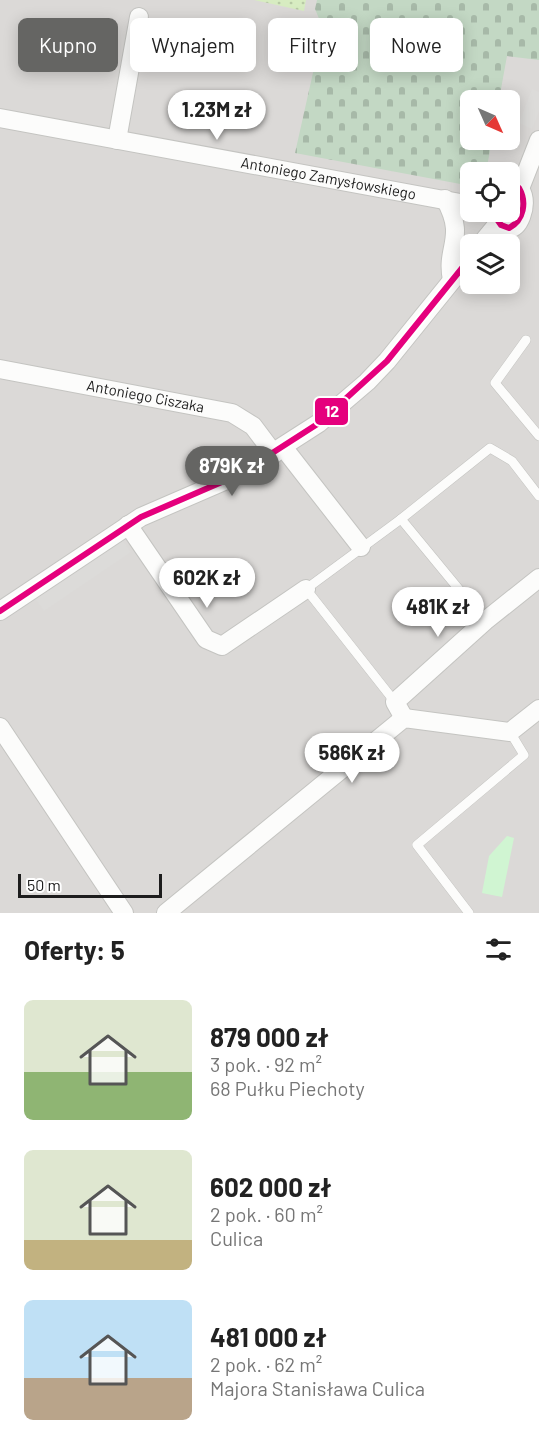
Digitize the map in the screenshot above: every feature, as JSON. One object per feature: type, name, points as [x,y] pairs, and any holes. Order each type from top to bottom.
[{"type":"street","points":[[117,140],[139,17]]},
{"type":"street","name":"Antoniego Zamysłowskiego","points":[[0,118],[460,203]]},
{"type":"street","points":[[520,178],[539,140]]},
{"type":"street","points":[[504,222],[511,227],[521,226],[537,212],[535,201],[529,192],[520,188]]},
{"type":"street","points":[[444,199],[454,219],[456,232],[455,250],[449,265],[452,279]]},
{"type":"street","points":[[0,611],[128,525],[163,507],[238,476],[319,423],[368,382],[460,270]]},
{"type":"street","name":"Antoniego Ciszaka","points":[[0,369],[232,413],[253,426],[278,450],[361,547]]},
{"type":"street","points":[[128,525],[206,639],[222,646],[306,589]]},
{"type":"street","points":[[166,913],[400,710],[484,621],[539,578]]},
{"type":"street","points":[[400,710],[510,732],[539,709]]},
{"type":"street","points":[[0,727],[124,913]]},
{"type":"lane","points":[[526,340],[495,383],[539,436]]},
{"type":"lane","points":[[400,710],[306,589],[401,519],[490,448],[512,461],[539,496]]},
{"type":"lane","points":[[401,519],[484,621]]},
{"type":"lane","points":[[469,913],[417,845],[524,755],[510,732]]},
{"type":"shaded area","points":[[0,0],[539,0],[539,913],[0,913]]},
{"type":"shaded area","points":[[532,89],[539,92],[539,111],[532,129],[520,123]]},
{"type":"shaded area","points":[[121,538],[131,552],[44,611],[34,597]]},
{"type":"green space","points":[[254,0],[306,0],[304,11]]},
{"type":"green space","points":[[317,0],[539,0],[539,60],[507,56],[501,90],[460,90],[460,150],[490,150],[488,162],[460,162],[460,184],[295,153],[313,72],[358,72],[358,18],[319,18],[315,9]]},
{"type":"green space","points":[[507,836],[514,838],[502,897],[482,893],[489,856]]},
{"type":"transit line","name":"12","points":[[520,190],[523,210],[520,217]]},
{"type":"transit line","name":"12","points":[[499,222],[509,228],[516,222]]},
{"type":"transit line","name":"12","points":[[0,611],[141,517],[238,475],[319,423],[387,361],[460,271]]}]
